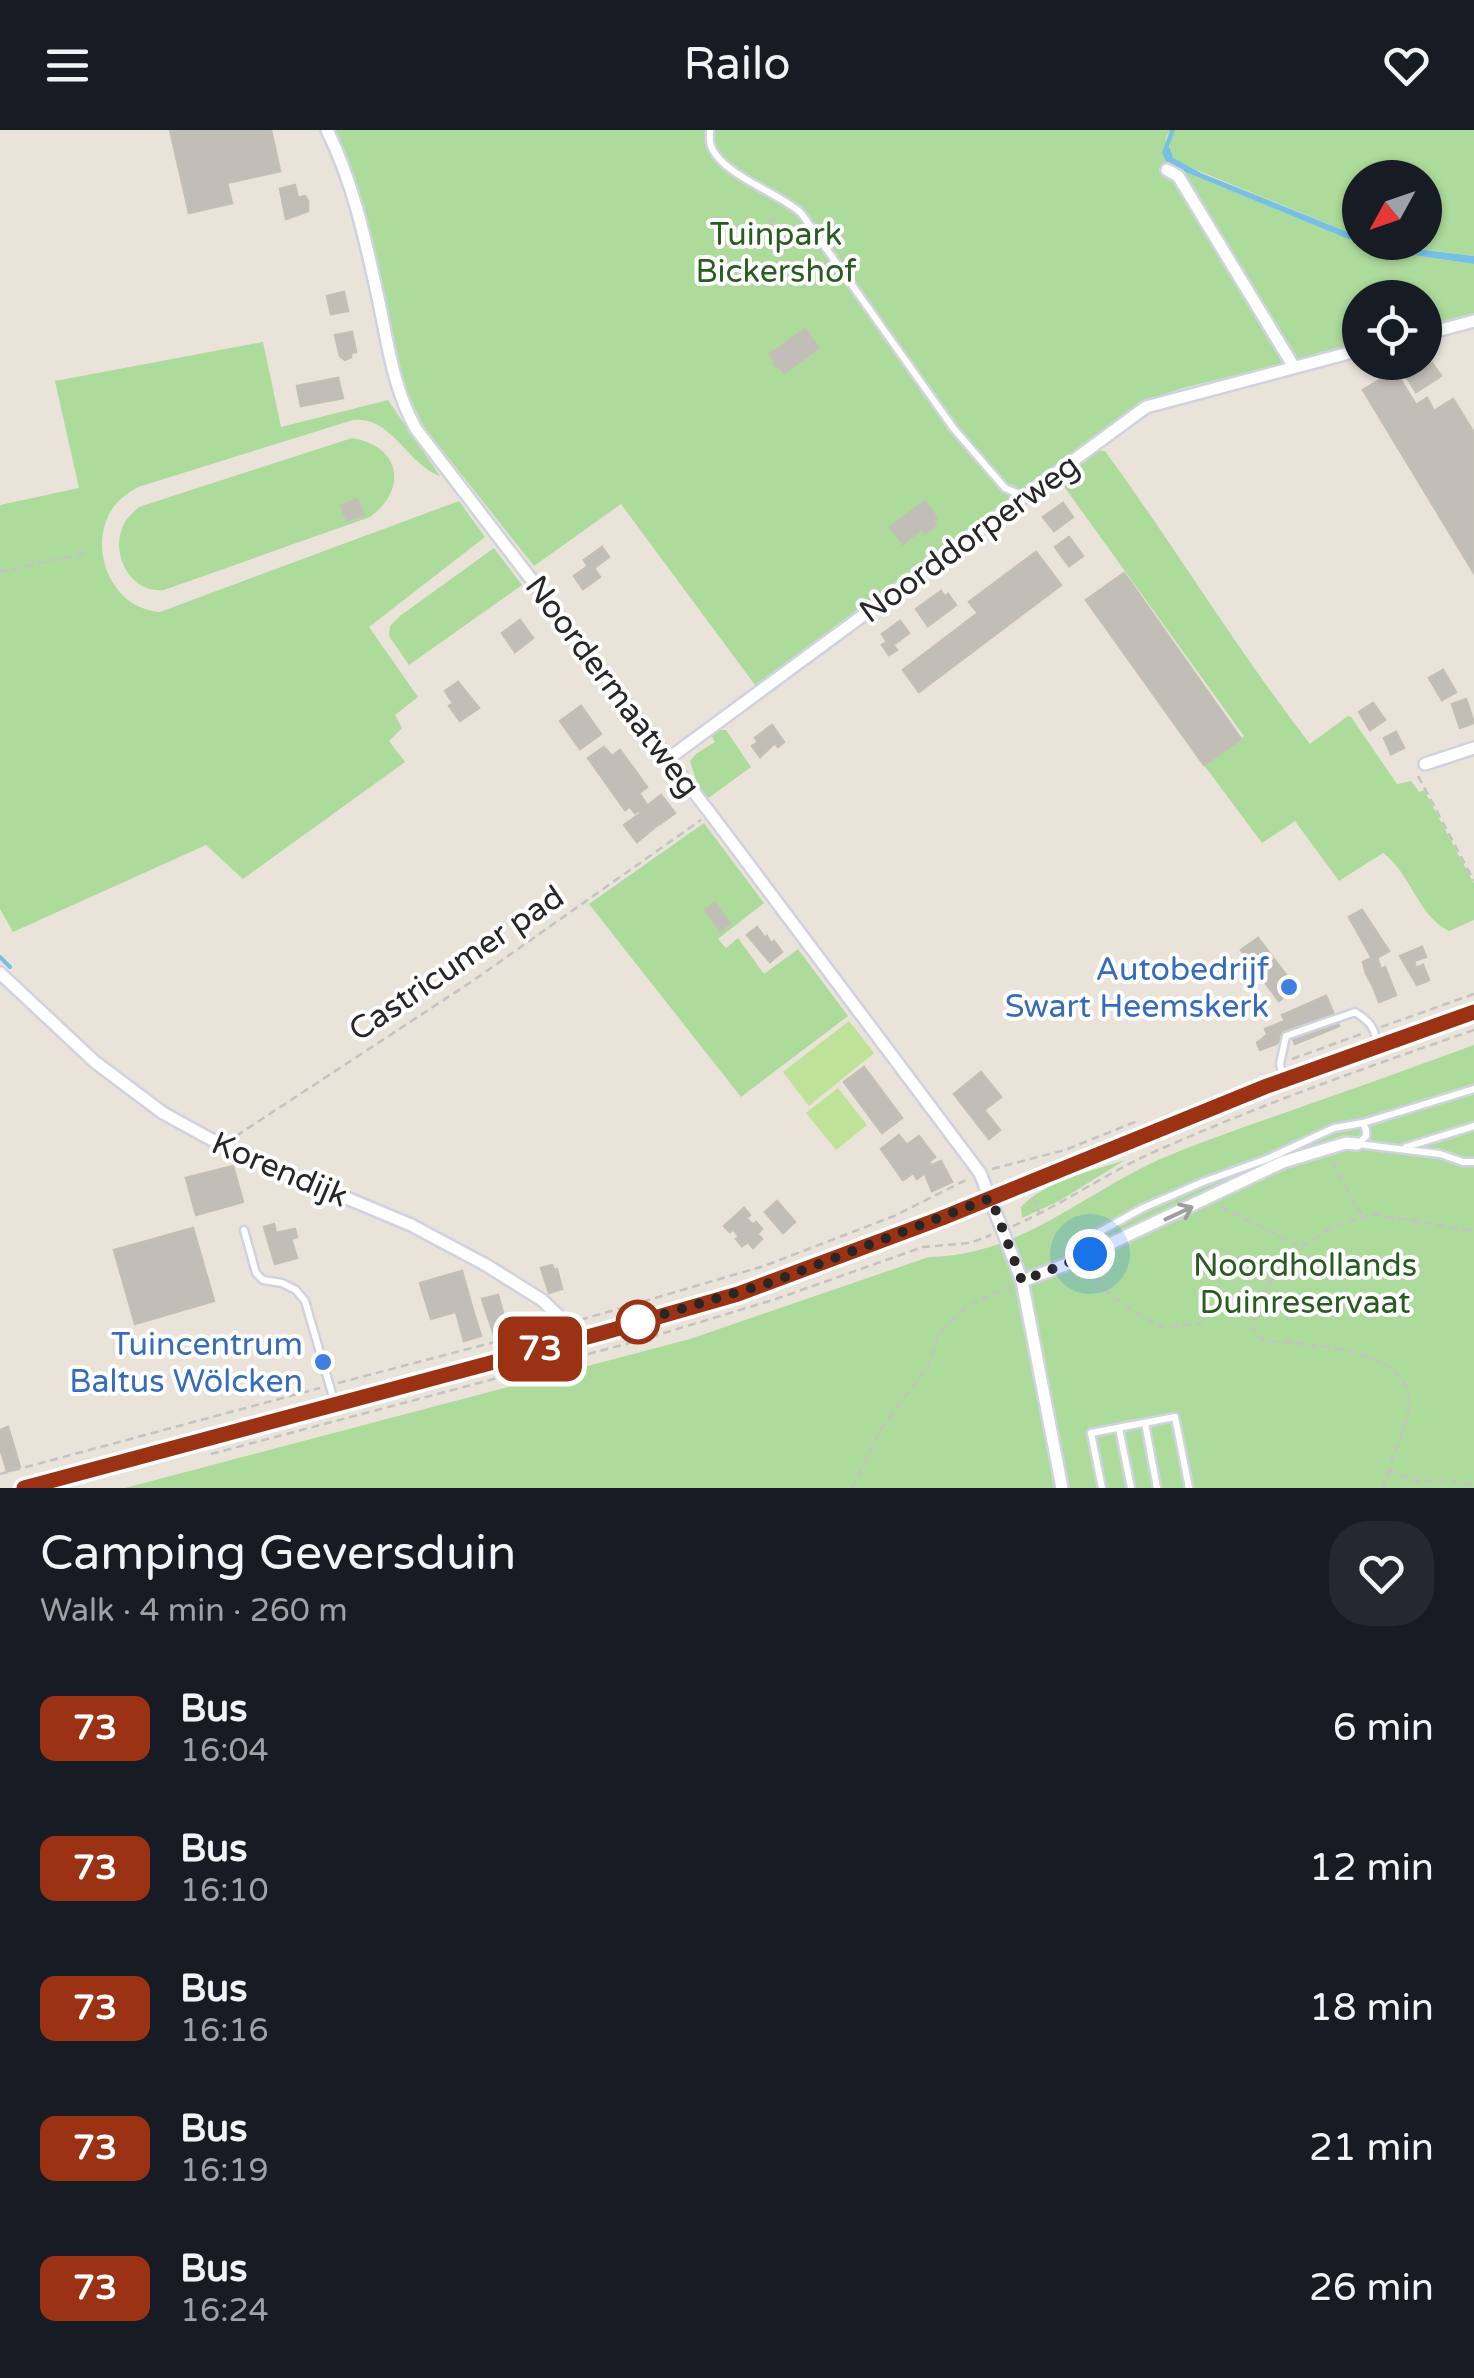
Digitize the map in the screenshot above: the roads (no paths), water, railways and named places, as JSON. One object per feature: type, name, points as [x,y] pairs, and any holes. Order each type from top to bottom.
[{"type":"main road","points":[[24,1488],[602,1333],[772,1282],[1284,1079],[1474,1012]]},
{"type":"street","name":"Noordermaatweg","points":[[327,130],[361,224],[395,381],[416,430],[980,1173],[1022,1281],[1062,1488]]},
{"type":"street","points":[[1166,170],[1178,176],[1294,367]]},
{"type":"street","points":[[1442,329],[1474,321]]},
{"type":"street","name":"Noorddorperweg","points":[[668,759],[1146,407],[1342,355]]},
{"type":"street","points":[[1425,764],[1474,748]]},
{"type":"street","name":"Korendijk","points":[[0,973],[68,1038],[164,1114],[225,1147],[411,1225],[514,1282],[542,1300],[566,1323],[571,1341]]},
{"type":"street","points":[[1022,1281],[1090,1254],[1283,1162],[1356,1144]]},
{"type":"lane","points":[[710,130],[711,146],[720,159],[794,206],[954,429],[1005,488],[1026,497]]},
{"type":"lane","points":[[1284,1079],[1280,1064],[1286,1036],[1355,1012],[1375,1029],[1377,1046]]},
{"type":"lane","points":[[1090,1254],[1081,1251],[1090,1237],[1143,1208],[1334,1128],[1474,1089]]},
{"type":"lane","points":[[1356,1144],[1366,1136],[1362,1123]]},
{"type":"lane","points":[[1400,1149],[1474,1126]]},
{"type":"lane","points":[[1356,1144],[1474,1162]]},
{"type":"lane","points":[[1463,1162],[1474,1172]]},
{"type":"lane","points":[[244,1230],[256,1273],[263,1280],[296,1290],[305,1301],[335,1405]]},
{"type":"lane","points":[[1102,1488],[1091,1434],[1175,1417],[1189,1488]]},
{"type":"lane","points":[[1144,1423],[1158,1488]]},
{"type":"lane","points":[[1119,1428],[1131,1488]]},
{"type":"water","points":[[1170,130],[1175,130],[1169,146],[1173,158],[1342,230],[1342,237],[1176,168],[1162,153]]},
{"type":"water","points":[[1442,252],[1474,256],[1474,264],[1442,259]]},
{"type":"waterway","points":[[0,957],[10,967]]},
{"type":"place","name":"Autobedrijf Swart Heemskerk","points":[[1289,987]]},
{"type":"place","name":"Tuincentrum Baltus Wölcken","points":[[323,1362]]},
{"type":"park label","name":"Tuinpark Bickershof","points":[[776,252]]},
{"type":"park label","name":"Noordhollands Duinreservaat","points":[[1305,1284]]}]
